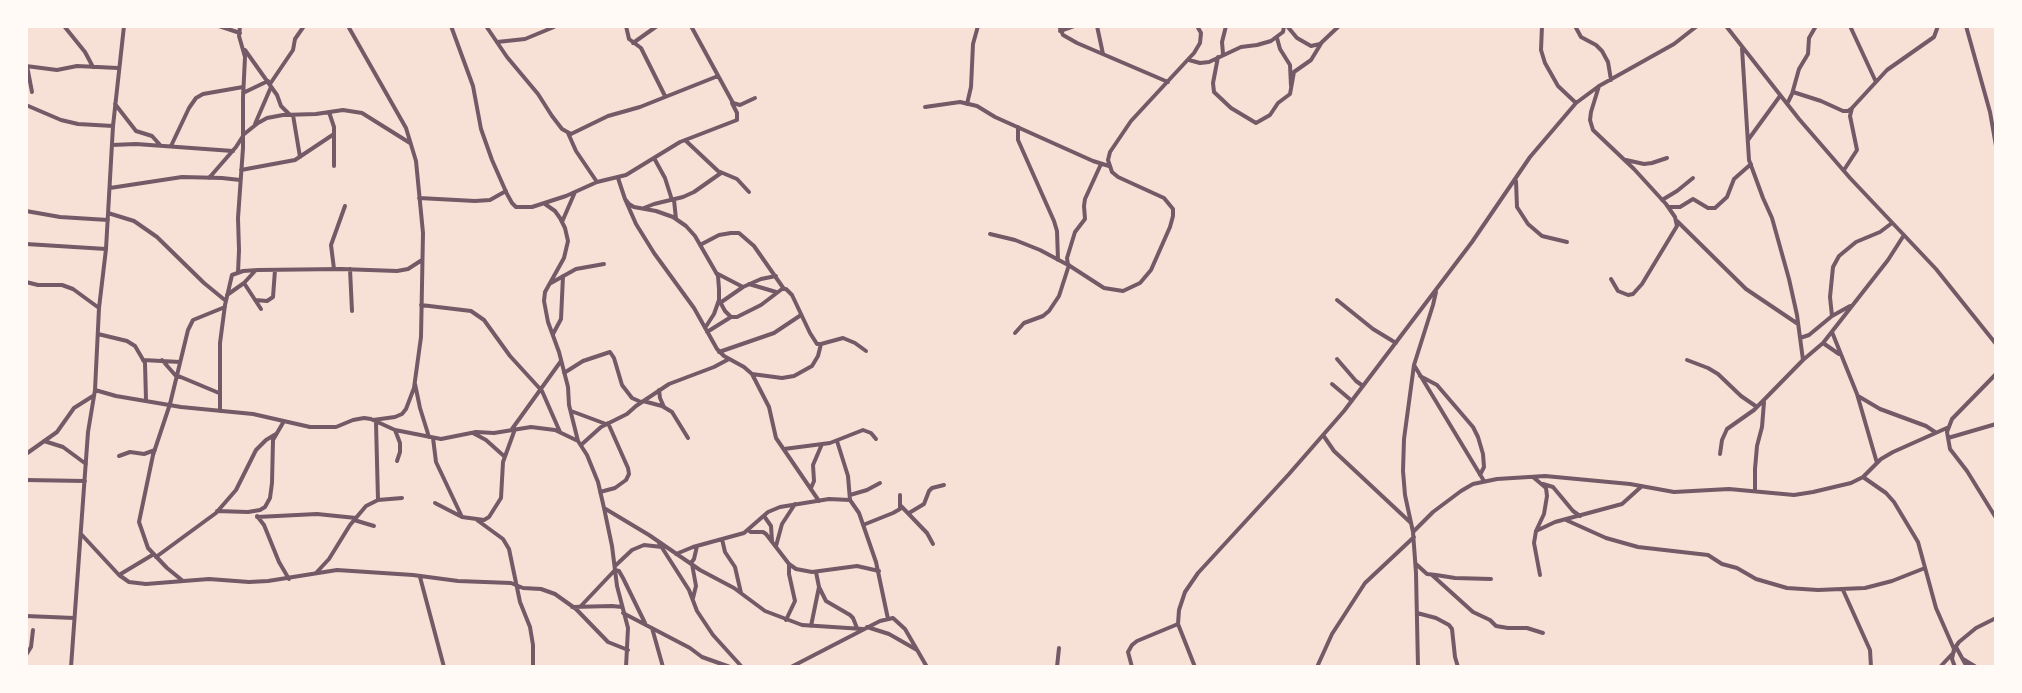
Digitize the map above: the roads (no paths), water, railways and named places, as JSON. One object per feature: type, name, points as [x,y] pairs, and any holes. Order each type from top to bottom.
[{"type":"street","points":[[64,26],[85,52],[93,68]]},
{"type":"street","points":[[71,667],[86,464],[95,390],[98,308],[106,249],[113,126],[124,26]]},
{"type":"street","points":[[219,26],[240,33]]},
{"type":"street","points":[[238,273],[245,58],[240,26]]},
{"type":"street","points":[[254,126],[269,84],[293,50],[295,40],[304,26]]},
{"type":"street","points":[[348,26],[406,128],[416,161],[423,233],[421,336],[416,357],[415,383],[406,409],[402,414],[375,421]]},
{"type":"street","points":[[451,26],[473,86],[481,129],[492,160],[512,203],[516,206],[532,208],[597,182],[626,175],[685,140],[737,120],[737,113],[732,102],[691,26]]},
{"type":"street","points":[[486,26],[538,94],[552,116],[568,133],[586,168],[597,182]]},
{"type":"street","points":[[626,26],[629,39],[641,48],[665,96]]},
{"type":"street","points":[[633,43],[657,26]]},
{"type":"street","points":[[967,104],[971,87],[973,44],[978,26]]},
{"type":"street","points":[[1060,29],[1074,26]]},
{"type":"street","points":[[1097,26],[1103,54]]},
{"type":"street","points":[[990,234],[1015,240],[1058,260],[1104,288],[1123,291],[1140,283],[1151,270],[1170,227],[1173,209],[1164,198],[1118,177],[1109,166],[1108,160],[1110,152],[1131,121],[1188,60],[1200,43],[1201,33],[1197,26]]},
{"type":"street","points":[[1226,26],[1221,56],[1213,83],[1214,92],[1231,108],[1253,122],[1260,122],[1270,115],[1278,103],[1290,94],[1294,72],[1311,60],[1322,42],[1338,26]]},
{"type":"street","points":[[1188,60],[1200,63],[1209,62],[1241,47],[1257,46],[1277,38],[1283,32],[1285,26],[1305,44],[1311,46],[1322,42]]},
{"type":"street","points":[[1542,26],[1541,50],[1545,63],[1558,86],[1576,103]]},
{"type":"street","points":[[1575,26],[1581,37],[1596,45],[1602,51],[1608,62],[1612,80]]},
{"type":"street","points":[[1195,667],[1178,624],[1178,610],[1185,592],[1198,573],[1323,435],[1364,386],[1488,220],[1530,157],[1576,103],[1600,86],[1674,44],[1697,26]]},
{"type":"street","points":[[1726,26],[1780,96],[1844,170],[1936,269],[1996,344]]},
{"type":"street","points":[[1787,104],[1793,92],[1799,69],[1808,54],[1809,38],[1816,26]]},
{"type":"street","points":[[1850,26],[1876,82]]},
{"type":"street","points":[[1793,92],[1821,101],[1843,111],[1848,111],[1887,70],[1934,37],[1938,26]]},
{"type":"street","points":[[1966,26],[1990,112],[1996,146]]},
{"type":"street","points":[[497,42],[526,39],[554,27]]},
{"type":"street","points":[[1060,29],[1077,43],[1168,82]]},
{"type":"street","points":[[1277,38],[1280,49],[1290,65],[1289,80],[1292,88]]},
{"type":"street","points":[[1742,47],[1751,164],[1772,218],[1789,279],[1803,360]]},
{"type":"street","points":[[243,48],[280,100],[281,106],[291,115],[300,158]]},
{"type":"street","points":[[32,92],[27,66],[57,70],[77,66],[118,68]]},
{"type":"street","points":[[568,133],[574,134],[608,116],[640,107],[718,76]]},
{"type":"street","points":[[243,93],[269,84]]},
{"type":"street","points":[[1600,86],[1591,112],[1590,120],[1593,130],[1662,200],[1677,221],[1746,289],[1798,324]]},
{"type":"street","points":[[172,146],[189,108],[196,98],[203,94],[243,87]]},
{"type":"street","points":[[1748,140],[1780,96]]},
{"type":"street","points":[[732,102],[740,105],[755,98]]},
{"type":"street","points":[[925,107],[960,102],[977,106],[995,117],[1109,166]]},
{"type":"street","points":[[115,104],[136,131],[152,136],[161,146]]},
{"type":"street","points":[[26,105],[60,120],[78,124],[113,126]]},
{"type":"street","points":[[1844,170],[1857,150],[1850,116],[1852,108]]},
{"type":"street","points":[[209,178],[233,151],[243,135],[267,118],[343,110],[362,113],[410,143]]},
{"type":"street","points":[[329,112],[334,134],[334,166]]},
{"type":"street","points":[[1018,126],[1018,140],[1057,231],[1058,260]]},
{"type":"street","points":[[241,170],[300,158],[334,134]]},
{"type":"street","points":[[685,140],[721,173],[736,179],[749,192]]},
{"type":"street","points":[[112,145],[172,146],[233,151]]},
{"type":"street","points":[[654,158],[665,178],[673,200],[676,219]]},
{"type":"street","points":[[1624,160],[1644,164],[1667,158]]},
{"type":"street","points":[[1016,333],[1024,323],[1043,316],[1049,311],[1059,296],[1075,232],[1085,218],[1085,199],[1101,164]]},
{"type":"street","points":[[1668,207],[1680,206],[1693,199],[1708,208],[1715,208],[1727,197],[1734,179],[1751,164]]},
{"type":"street","points":[[644,208],[694,192],[721,173]]},
{"type":"street","points":[[110,188],[162,179],[209,178],[240,180]]},
{"type":"street","points":[[618,178],[636,224],[654,253],[694,308],[719,352],[752,374],[770,407],[776,438],[818,501]]},
{"type":"street","points":[[1662,200],[1693,178]]},
{"type":"street","points":[[1516,179],[1517,207],[1528,224],[1542,236],[1567,242]]},
{"type":"street","points":[[419,198],[490,200],[506,191]]},
{"type":"street","points":[[562,222],[575,192]]},
{"type":"street","points":[[625,199],[634,207],[644,208],[676,219],[691,231],[700,245],[716,273],[719,289],[719,302],[706,330]]},
{"type":"street","points":[[545,204],[555,211],[562,222],[568,241],[564,258],[545,292],[544,301],[564,373],[579,442],[587,456],[604,508],[623,613],[628,628],[626,667]]},
{"type":"street","points":[[334,269],[331,246],[345,206]]},
{"type":"street","points":[[26,211],[60,217],[108,220]]},
{"type":"street","points":[[108,213],[134,221],[157,237],[204,283],[226,301]]},
{"type":"street","points":[[1611,279],[1618,290],[1624,294],[1628,296],[1636,292],[1674,233],[1677,221]]},
{"type":"street","points":[[1832,316],[1830,297],[1832,267],[1839,256],[1856,242],[1880,232],[1892,222]]},
{"type":"street","points":[[700,245],[719,235],[739,234],[754,246],[784,289],[792,295],[814,340],[820,344],[843,338],[855,343],[866,351]]},
{"type":"street","points":[[1720,454],[1722,440],[1728,429],[1746,417],[1764,401],[1803,360],[1823,343],[1888,260],[1904,236]]},
{"type":"street","points":[[26,244],[106,249]]},
{"type":"street","points":[[220,411],[220,344],[231,277],[238,273],[256,270],[350,269],[397,271],[408,269],[422,260]]},
{"type":"street","points":[[549,284],[586,266],[604,264]]},
{"type":"street","points":[[350,269],[352,311]]},
{"type":"street","points":[[227,296],[244,283],[256,270]]},
{"type":"street","points":[[255,300],[267,301],[273,297],[275,270]]},
{"type":"street","points":[[716,273],[743,287]]},
{"type":"street","points":[[553,334],[561,319],[563,276]]},
{"type":"street","points":[[719,302],[749,284],[776,276]]},
{"type":"street","points":[[26,282],[38,285],[62,285],[72,289],[98,308]]},
{"type":"street","points":[[244,283],[260,309]]},
{"type":"street","points":[[749,284],[777,292]]},
{"type":"street","points":[[706,330],[731,317],[746,314],[784,289]]},
{"type":"street","points":[[1418,667],[1416,564],[1403,471],[1406,418],[1414,365],[1433,305],[1436,289]]},
{"type":"street","points":[[1338,300],[1366,325],[1396,343]]},
{"type":"street","points":[[719,302],[725,312],[731,317]]},
{"type":"street","points":[[421,305],[471,310],[478,316],[510,356],[542,391],[560,432]]},
{"type":"street","points":[[1800,338],[1809,335],[1832,316],[1852,305]]},
{"type":"street","points":[[183,580],[148,548],[139,522],[155,450],[170,404],[188,330],[193,320],[225,307]]},
{"type":"street","points":[[719,352],[774,333],[801,315]]},
{"type":"street","points":[[1832,332],[1858,396],[1877,463]]},
{"type":"street","points":[[98,334],[127,341],[135,346],[143,360],[146,400]]},
{"type":"street","points":[[1823,343],[1841,356]]},
{"type":"street","points":[[752,374],[782,378],[794,376],[812,366],[818,356],[820,344]]},
{"type":"street","points":[[564,373],[583,361],[610,352],[614,358],[622,385],[634,399],[664,407],[672,412],[688,438]]},
{"type":"street","points":[[579,442],[607,423],[627,414],[642,401],[674,381],[714,367],[729,359]]},
{"type":"street","points":[[1337,359],[1356,381],[1364,386]]},
{"type":"street","points":[[143,360],[180,362]]},
{"type":"street","points":[[162,360],[176,376],[219,393]]},
{"type":"street","points":[[1687,360],[1718,374],[1741,396],[1757,407]]},
{"type":"street","points":[[435,503],[462,517],[484,520],[489,517],[501,498],[504,457],[514,429],[526,408],[542,391],[561,362]]},
{"type":"street","points":[[1414,365],[1484,481]]},
{"type":"street","points":[[1996,374],[1952,419],[1947,432],[1950,449],[1967,471],[1996,518]]},
{"type":"street","points":[[1420,376],[1437,385],[1473,427],[1483,454],[1484,467],[1480,475]]},
{"type":"street","points":[[415,383],[431,437],[436,462],[462,517]]},
{"type":"street","points":[[1332,384],[1352,400]]},
{"type":"street","points":[[95,390],[116,396],[253,414],[322,428],[336,427],[364,418],[395,430],[448,439],[473,433],[494,433],[541,427],[560,432],[579,442]]},
{"type":"street","points":[[659,390],[664,407]]},
{"type":"street","points":[[26,454],[57,432],[74,408],[93,396]]},
{"type":"street","points":[[1858,396],[1880,409],[1926,426],[1935,432]]},
{"type":"street","points":[[634,399],[634,408]]},
{"type":"street","points":[[1755,491],[1757,446],[1762,427],[1764,401]]},
{"type":"street","points":[[571,411],[607,423],[628,468],[629,474],[626,480],[615,488],[600,492]]},
{"type":"street","points":[[217,511],[233,513],[253,511],[265,507],[270,498],[273,471],[272,452],[276,434],[284,421]]},
{"type":"street","points":[[375,421],[378,500]]},
{"type":"street","points":[[1948,438],[1996,424]]},
{"type":"street","points":[[1317,667],[1332,634],[1365,583],[1449,499],[1473,484],[1484,481],[1558,476],[1642,486],[1674,492],[1729,489],[1794,495],[1851,483],[1863,477],[1877,463],[1893,452],[1949,427]]},
{"type":"street","points":[[395,430],[400,443],[397,461]]},
{"type":"street","points":[[784,450],[837,441],[863,430],[870,433],[876,440]]},
{"type":"street","points":[[473,433],[486,440],[504,457]]},
{"type":"street","points":[[119,575],[155,556],[217,511],[236,490],[256,450],[266,440],[276,434]]},
{"type":"street","points":[[1323,435],[1334,451],[1411,523]]},
{"type":"street","points":[[837,441],[848,476],[850,497],[863,525],[878,571],[888,618]]},
{"type":"street","points":[[44,442],[63,448],[86,464]]},
{"type":"street","points":[[811,488],[814,481],[813,465],[822,444]]},
{"type":"street","points":[[119,456],[130,452],[144,454],[155,450]]},
{"type":"street","points":[[1533,477],[1546,488],[1547,496],[1544,514],[1536,531],[1534,543],[1540,575]]},
{"type":"street","points":[[1863,477],[1886,494],[1905,518],[1918,542],[1936,608],[1955,649],[1967,667]]},
{"type":"street","points":[[26,480],[85,481]]},
{"type":"street","points":[[676,554],[744,533],[773,510],[795,504],[850,497],[880,483]]},
{"type":"street","points":[[1541,484],[1553,487],[1573,511],[1580,516]]},
{"type":"street","points":[[909,513],[924,504],[929,491],[944,485]]},
{"type":"street","points":[[1536,531],[1555,522],[1622,504],[1642,486]]},
{"type":"street","points":[[863,525],[893,514],[900,509],[900,495]]},
{"type":"street","points":[[316,573],[328,560],[355,519],[366,506],[378,500],[402,498]]},
{"type":"street","points":[[776,546],[782,524],[795,504]]},
{"type":"street","points":[[901,506],[927,533],[934,544]]},
{"type":"street","points":[[604,508],[691,564],[741,593],[765,611],[786,620],[810,626],[865,628],[889,634],[918,651]]},
{"type":"street","points":[[253,511],[264,525],[279,562],[289,579]]},
{"type":"street","points":[[257,517],[332,514],[355,519],[374,526]]},
{"type":"street","points":[[764,516],[771,526],[772,540]]},
{"type":"street","points":[[477,520],[503,539],[509,549],[520,602],[532,636],[533,667]]},
{"type":"street","points":[[1566,520],[1606,538],[1629,544],[1708,555],[1722,564],[1737,568],[1756,579],[1787,588],[1843,590],[1865,588],[1892,581],[1925,568]]},
{"type":"street","points":[[748,530],[763,532],[772,540],[789,564],[796,569],[816,572],[857,566],[878,571]]},
{"type":"street","points":[[81,534],[119,575],[129,582],[146,584],[209,579],[248,582],[289,579],[337,570],[517,584],[523,588],[547,591],[572,607],[608,642],[628,650]]},
{"type":"street","points":[[722,539],[725,552],[735,567],[741,593]]},
{"type":"street","points":[[659,542],[689,590],[697,611],[712,635],[742,667]]},
{"type":"street","points":[[580,606],[632,550],[644,545],[662,547]]},
{"type":"street","points":[[692,598],[696,586],[691,564],[697,546]]},
{"type":"street","points":[[786,620],[795,601],[789,574],[789,564]]},
{"type":"street","points":[[1416,564],[1432,575],[1473,612],[1490,620],[1496,626],[1500,628],[1527,628],[1543,634]]},
{"type":"street","points":[[615,568],[623,578],[645,624]]},
{"type":"street","points":[[816,572],[819,587],[826,601],[850,615],[857,628]]},
{"type":"street","points":[[1432,575],[1490,579]]},
{"type":"street","points":[[420,577],[444,667]]},
{"type":"street","points":[[810,626],[819,587]]},
{"type":"street","points":[[1843,590],[1870,650],[1871,667]]},
{"type":"street","points":[[572,607],[622,607]]},
{"type":"street","points":[[623,613],[690,648],[702,657],[730,667]]},
{"type":"street","points":[[1417,613],[1436,618],[1449,625],[1452,629],[1458,667]]},
{"type":"street","points":[[26,616],[74,618]]},
{"type":"street","points":[[791,667],[888,618],[893,618],[901,624],[927,667]]},
{"type":"street","points":[[1940,667],[1965,635],[1996,618]]},
{"type":"street","points":[[1132,667],[1128,652],[1132,645],[1137,641],[1178,624]]},
{"type":"street","points":[[652,628],[663,667]]},
{"type":"street","points":[[26,655],[32,647],[33,630]]},
{"type":"street","points":[[1058,667],[1059,648]]},
{"type":"street","points":[[1955,649],[1952,660],[1955,667]]},
{"type":"street","points":[[1963,659],[1976,667]]}]
